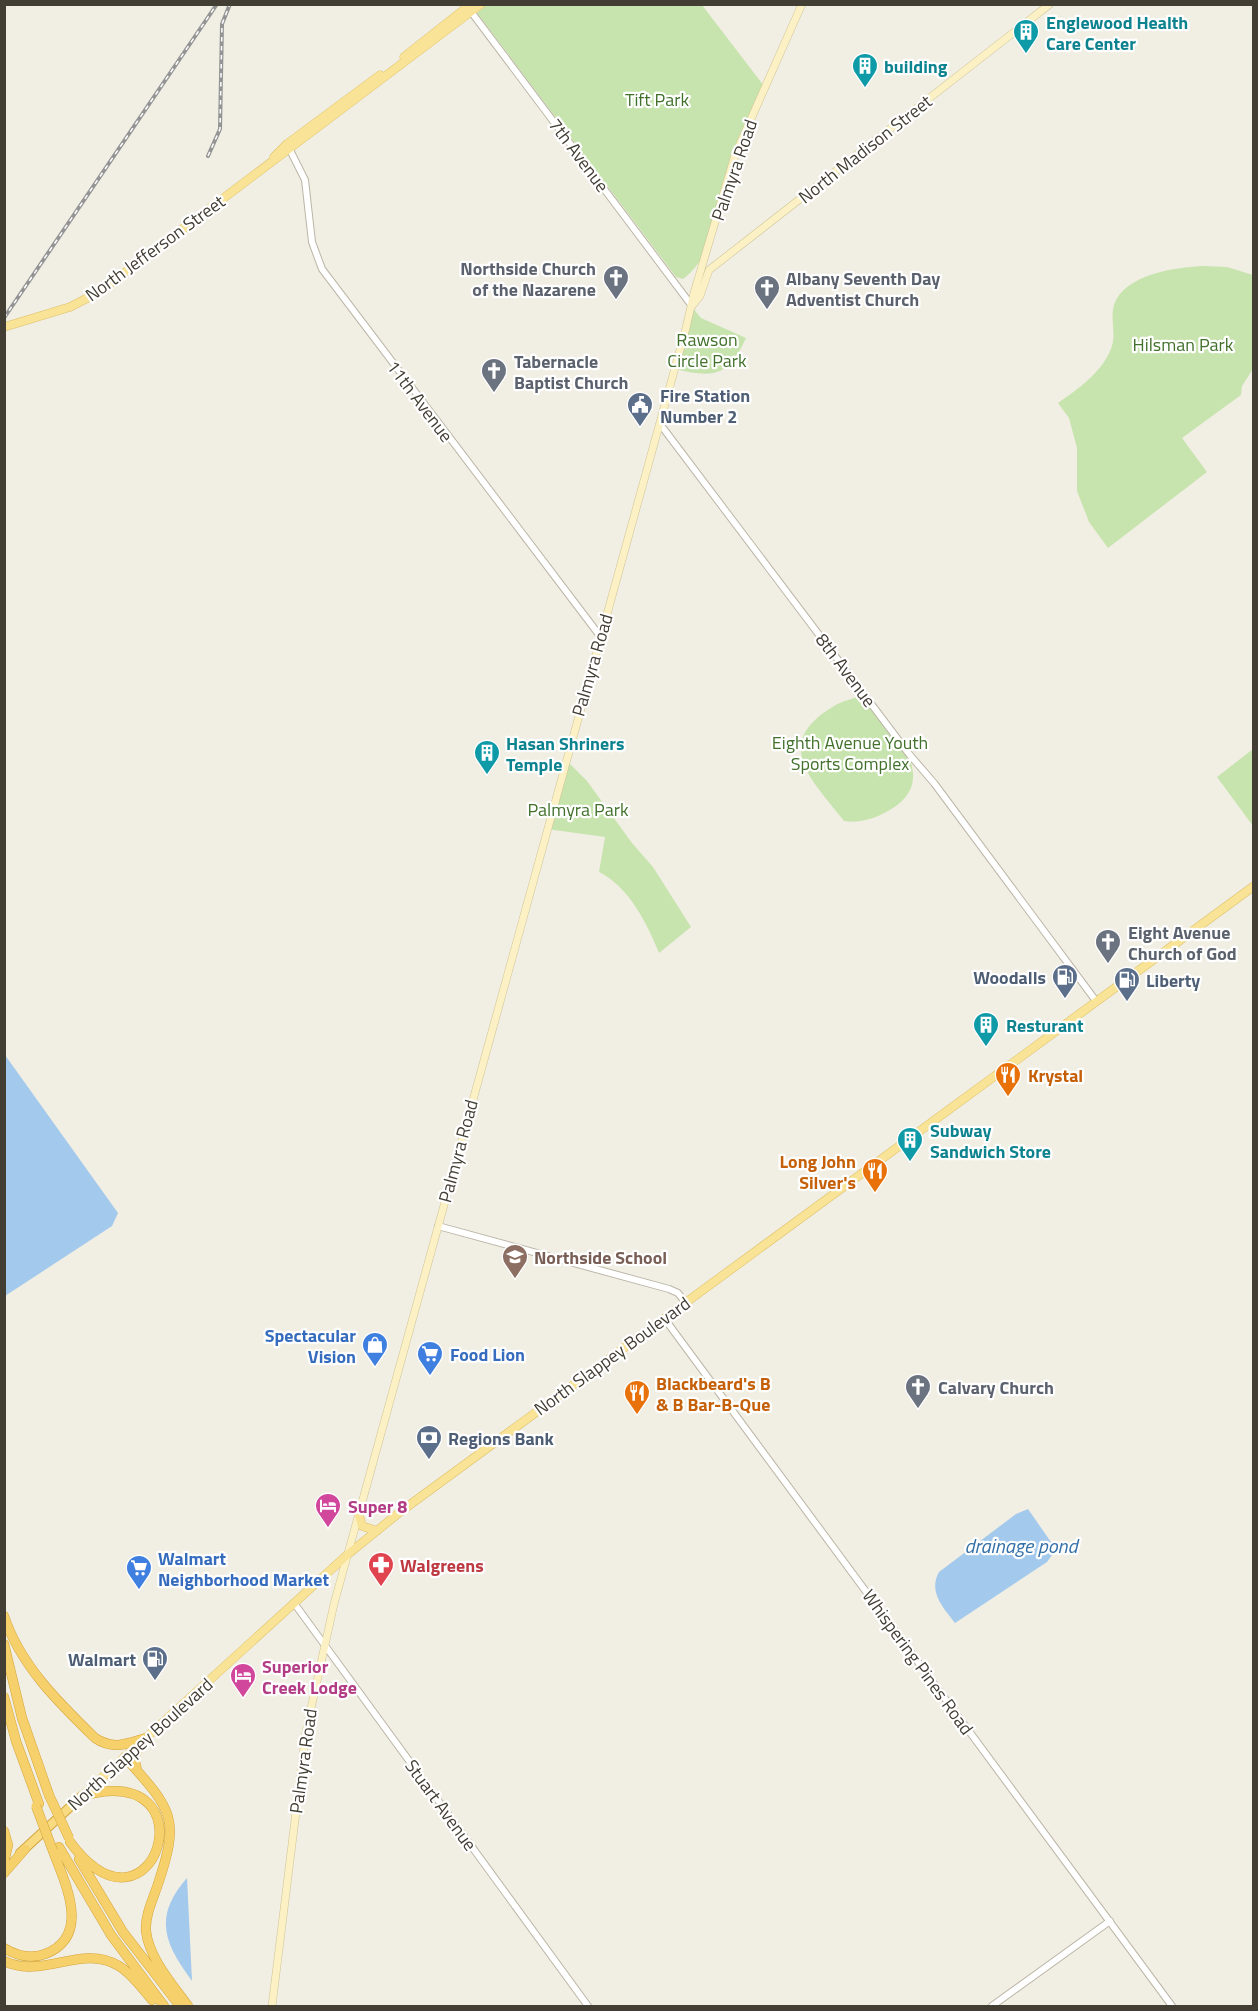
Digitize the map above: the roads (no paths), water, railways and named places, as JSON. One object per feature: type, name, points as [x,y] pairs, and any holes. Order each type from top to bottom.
[{"type":"highway","points":[[4,1616],[14,1643],[24,1659],[95,1738],[107,1744],[120,1746],[145,1739]]},
{"type":"highway","points":[[4,1644],[25,1726],[69,1840],[123,1932],[182,2004]]},
{"type":"highway","points":[[4,1697],[38,1805],[56,1849],[72,1903],[73,1918],[69,1932],[56,1947],[43,1954],[23,1956],[4,1948]]},
{"type":"highway","points":[[141,1777],[134,1757],[145,1739]]},
{"type":"highway","points":[[125,1757],[165,1808],[172,1830],[168,1852],[147,1916],[147,1938],[153,1954],[182,2004]]},
{"type":"highway","points":[[69,1840],[92,1867],[112,1876],[139,1872],[148,1865],[158,1849],[160,1836],[158,1823],[150,1806],[141,1797],[122,1790],[109,1789],[82,1796]]},
{"type":"highway","name":"North Slappey Boulevard","points":[[4,1867],[82,1796]]},
{"type":"highway","points":[[4,1831],[8,1845],[4,1862]]},
{"type":"highway","points":[[4,1873],[25,1849]]},
{"type":"highway","points":[[56,1849],[111,1935],[165,2007]]},
{"type":"highway","points":[[4,1961],[29,1968],[83,1958],[103,1959],[128,1973],[158,2007]]},
{"type":"main road","name":"North Jefferson Street","points":[[4,327],[56,312],[92,296],[264,167],[468,7],[481,4]]},
{"type":"main road","name":"Palmyra Road","points":[[272,2007],[306,1731],[324,1645],[347,1555],[735,155],[801,4]]},
{"type":"main road","name":"North Madison Street","points":[[709,270],[1050,4]]},
{"type":"main road","name":"Palmyra Road","points":[[692,306],[700,296],[709,270]]},
{"type":"main road","name":"North Slappey Boulevard","points":[[82,1796],[347,1555],[377,1531],[664,1317],[1254,886]]},
{"type":"main road","points":[[359,1515],[362,1526],[377,1531]]},
{"type":"street","name":"7th Avenue","points":[[468,7],[692,306]]},
{"type":"street","name":"11th Avenue","points":[[289,147],[306,180],[312,242],[322,269],[600,636]]},
{"type":"street","name":"8th Avenue","points":[[660,424],[909,754],[934,783],[1096,1001]]},
{"type":"street","points":[[438,1226],[669,1289],[678,1293],[685,1302]]},
{"type":"street","name":"Whispering Pines Road","points":[[664,1317],[1172,2007]]},
{"type":"street","name":"Stuart Avenue","points":[[294,1603],[588,2007]]},
{"type":"street","points":[[992,2007],[1110,1921]]},
{"type":"water","points":[[5,1055],[118,1213],[112,1226],[5,1296]]},
{"type":"water","name":"drainage pond","points":[[1028,1509],[1053,1545],[1052,1555],[1047,1562],[955,1623],[936,1593],[936,1579],[939,1572],[1016,1514]]},
{"type":"water","points":[[187,1878],[192,1981],[175,1954],[166,1930],[166,1918],[170,1905],[176,1892]]},
{"type":"railway","points":[[4,318],[217,4]]},
{"type":"railway","points":[[208,156],[220,129],[222,24],[230,4]]},
{"type":"place","name":"Englewood Health Care Center","points":[[1026,55]]},
{"type":"place","name":"building","points":[[865,89]]},
{"type":"place","name":"Northside Church of the Nazarene","points":[[616,301]]},
{"type":"place","name":"Albany Seventh Day Adventist Church","points":[[767,311]]},
{"type":"place","name":"Tabernacle Baptist Church","points":[[494,394]]},
{"type":"place","name":"Fire Station Number 2","points":[[640,428]]},
{"type":"place","name":"Hasan Shriners Temple","points":[[487,776]]},
{"type":"place","name":"Eight Avenue Church of God","points":[[1108,965]]},
{"type":"place","name":"Woodalls","points":[[1065,1000]]},
{"type":"place","name":"Liberty","points":[[1127,1003]]},
{"type":"place","name":"Resturant","points":[[986,1048]]},
{"type":"place","name":"Krystal","points":[[1008,1098]]},
{"type":"place","name":"Subway Sandwich Store","points":[[910,1163]]},
{"type":"place","name":"Long John Silver's","points":[[875,1194]]},
{"type":"place","name":"Northside School","points":[[515,1280]]},
{"type":"place","name":"Spectacular Vision","points":[[375,1368]]},
{"type":"place","name":"Food Lion","points":[[430,1377]]},
{"type":"place","name":"Calvary Church","points":[[918,1410]]},
{"type":"place","name":"Blackbeard's B & B Bar-B-Que","points":[[637,1416]]},
{"type":"place","name":"Regions Bank","points":[[429,1461]]},
{"type":"place","name":"Super 8","points":[[328,1529]]},
{"type":"place","name":"Walgreens","points":[[381,1588]]},
{"type":"place","name":"Walmart Neighborhood Market","points":[[139,1591]]},
{"type":"place","name":"Walmart","points":[[155,1682]]},
{"type":"place","name":"Superior Creek Lodge","points":[[243,1699]]},
{"type":"park label","name":"Tift Park","points":[[657,99]]},
{"type":"park label","name":"Hilsman Park","points":[[1183,344]]},
{"type":"park label","name":"Rawson Circle Park","points":[[707,349]]},
{"type":"park label","name":"Eighth Avenue Youth Sports Complex","points":[[850,752]]},
{"type":"park label","name":"Palmyra Park","points":[[578,809]]}]
